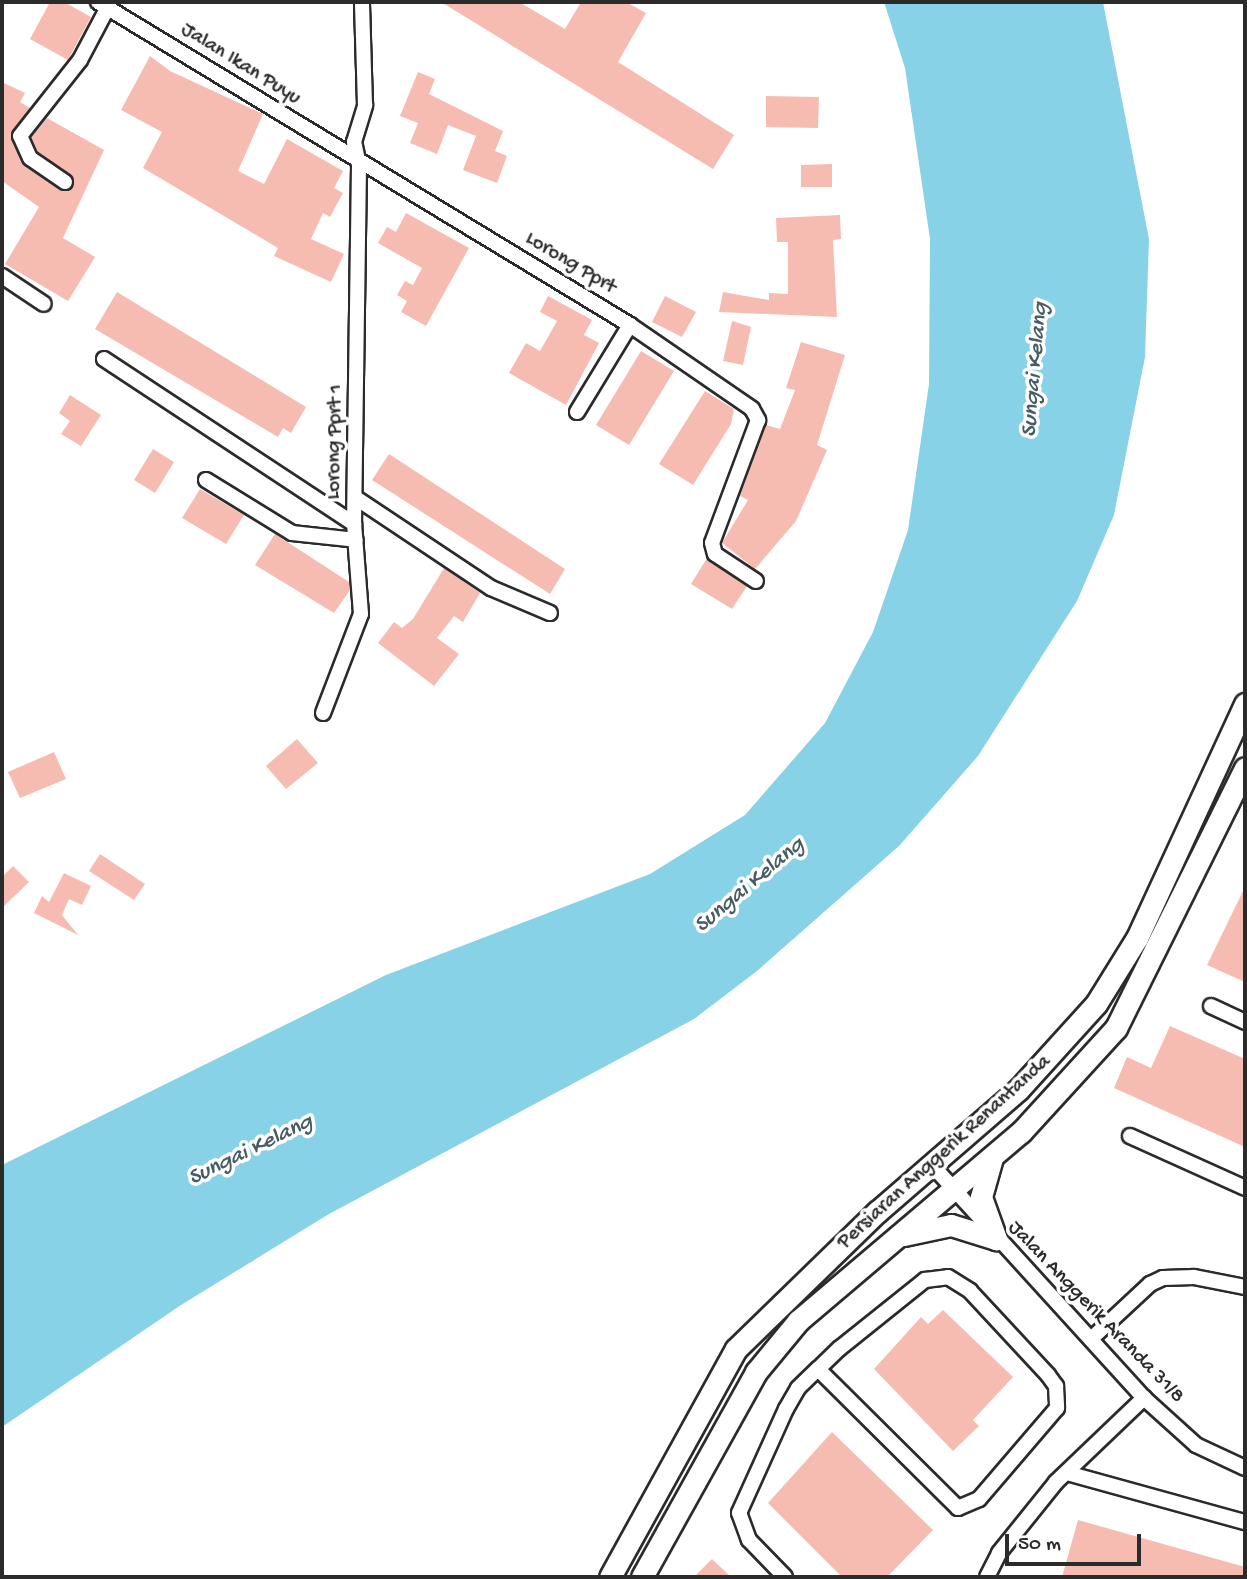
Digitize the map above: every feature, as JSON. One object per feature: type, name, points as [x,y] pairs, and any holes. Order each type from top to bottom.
[{"type":"main road","name":"Persiaran Anggerik Renantanda","points":[[610,1577],[736,1349],[932,1165],[1036,1072],[1097,1004],[1137,938],[1245,704]]},
{"type":"main road","name":"Persiaran Anggerik Renantanda","points":[[642,1577],[757,1372],[798,1321],[886,1242],[992,1157],[1116,1028],[1245,768]]},
{"type":"main road","points":[[992,1157],[981,1197],[996,1239]]},
{"type":"main road","points":[[886,1242],[936,1224],[996,1239]]},
{"type":"street","name":"Lorong Pprt 1","points":[[323,713],[361,614],[354,524],[359,164],[354,142],[365,105],[362,2]]},
{"type":"street","name":"Jalan Ikan Puyu","points":[[103,5],[359,164]]},
{"type":"street","points":[[65,182],[30,158],[20,136],[80,60],[103,5]]},
{"type":"street","name":"Lorong Pprt","points":[[359,164],[630,325],[752,409],[758,420],[712,543],[715,554],[756,581]]},
{"type":"street","points":[[2,276],[44,304]]},
{"type":"street","points":[[577,412],[630,325]]},
{"type":"street","points":[[104,359],[354,524]]},
{"type":"street","points":[[206,480],[292,533],[356,540]]},
{"type":"street","points":[[356,498],[491,588],[550,614]]},
{"type":"street","points":[[1211,1006],[1245,1022]]},
{"type":"street","points":[[1130,1136],[1245,1188]]},
{"type":"street","name":"Jalan Anggerik Aranda 31/8","points":[[932,1165],[952,1191],[1144,1398],[1196,1445],[1245,1468]]},
{"type":"street","points":[[785,1577],[749,1540],[738,1513],[786,1409],[818,1370],[918,1285],[936,1276],[970,1291],[1056,1386],[1057,1408],[1049,1421],[979,1499],[958,1508],[946,1502],[818,1370]]},
{"type":"street","points":[[1091,1339],[1150,1284],[1163,1278],[1194,1277],[1245,1287]]},
{"type":"street","points":[[987,1577],[1024,1518],[1144,1398]]},
{"type":"street","points":[[1067,1473],[1245,1522]]},
{"type":"water","name":"Sungai Kelang","points":[[884,2],[1103,2],[1149,239],[1145,357],[1114,515],[1077,601],[978,756],[899,846],[757,971],[694,1019],[329,1214],[181,1305],[2,1427],[2,1165],[386,975],[650,874],[745,815],[825,723],[873,632],[908,530],[929,384],[930,239],[905,68]]},
{"type":"building","points":[[50,2],[64,2],[91,17],[68,60],[30,39]]},
{"type":"building","points":[[441,2],[519,2],[565,29],[581,2],[626,2],[646,13],[618,62],[734,135],[713,169]]},
{"type":"building","points":[[150,56],[170,71],[263,114],[238,171],[264,184],[287,139],[343,171],[334,188],[343,193],[330,217],[323,213],[311,239],[344,254],[331,282],[274,256],[278,248],[143,168],[162,132],[121,110]]},
{"type":"building","points":[[418,72],[435,79],[429,94],[503,131],[495,151],[507,156],[497,183],[463,170],[476,136],[448,125],[437,154],[410,143],[418,123],[400,116]]},
{"type":"building","points":[[2,82],[25,93],[20,102],[30,108],[11,134],[21,162],[60,190],[72,188],[73,177],[38,152],[31,137],[47,118],[104,150],[63,238],[95,257],[68,301],[5,264],[39,207],[2,181]]},
{"type":"building","points":[[766,96],[819,97],[818,128],[766,127]]},
{"type":"building","points":[[832,164],[832,187],[801,187],[801,165]]},
{"type":"building","points":[[406,213],[469,248],[426,326],[401,312],[407,301],[397,295],[405,281],[413,285],[422,268],[378,243],[387,227],[396,232]]},
{"type":"building","points":[[840,215],[841,239],[833,240],[837,317],[719,312],[723,292],[769,300],[769,293],[788,294],[788,242],[777,242],[776,218]]},
{"type":"building","points":[[117,292],[306,407],[291,433],[283,428],[278,437],[95,329]]},
{"type":"building","points":[[548,296],[592,320],[584,335],[599,343],[566,405],[509,373],[526,343],[540,351],[557,321],[540,312]]},
{"type":"building","points":[[665,296],[696,312],[682,337],[652,322]]},
{"type":"building","points":[[732,321],[751,327],[743,365],[723,361]]},
{"type":"building","points":[[801,342],[845,355],[817,445],[827,450],[796,521],[755,569],[722,543],[748,500],[740,496],[766,425],[780,429],[795,390],[786,388]]},
{"type":"building","points":[[641,351],[674,371],[629,445],[596,425]]},
{"type":"building","points":[[705,391],[734,409],[731,424],[693,485],[659,464]]},
{"type":"building","points":[[70,395],[101,415],[81,446],[61,434],[70,421],[59,413]]},
{"type":"building","points":[[153,449],[174,462],[155,493],[134,480]]},
{"type":"building","points":[[389,454],[565,569],[550,594],[372,480]]},
{"type":"building","points":[[200,489],[244,515],[226,544],[182,518]]},
{"type":"building","points":[[275,534],[349,582],[350,590],[334,613],[255,565]]},
{"type":"building","points":[[707,558],[747,586],[732,609],[691,584]]},
{"type":"building","points":[[444,568],[480,593],[463,622],[454,616],[437,638],[459,654],[434,686],[378,643],[394,622],[402,628],[413,619]]},
{"type":"building","points":[[297,739],[318,763],[286,789],[266,766]]},
{"type":"building","points":[[54,752],[66,779],[20,798],[8,772]]},
{"type":"building","points":[[100,854],[145,884],[134,900],[89,871]]},
{"type":"building","points":[[13,866],[29,882],[2,908],[2,877]]},
{"type":"building","points":[[64,873],[91,886],[82,905],[69,899],[62,915],[78,935],[34,913],[42,896],[49,902]]},
{"type":"building","points":[[1245,887],[1245,982],[1207,965]]},
{"type":"building","points":[[1170,1026],[1245,1059],[1245,1147],[1114,1088],[1127,1057],[1151,1068]]},
{"type":"building","points":[[943,1310],[1013,1377],[973,1420],[979,1426],[953,1451],[874,1369],[921,1317],[928,1324]]},
{"type":"building","points":[[832,1432],[933,1530],[887,1577],[842,1577],[768,1503]]},
{"type":"building","points":[[1078,1520],[1245,1567],[1245,1577],[1062,1577]]},
{"type":"building","points":[[712,1559],[731,1577],[694,1577]]}]
